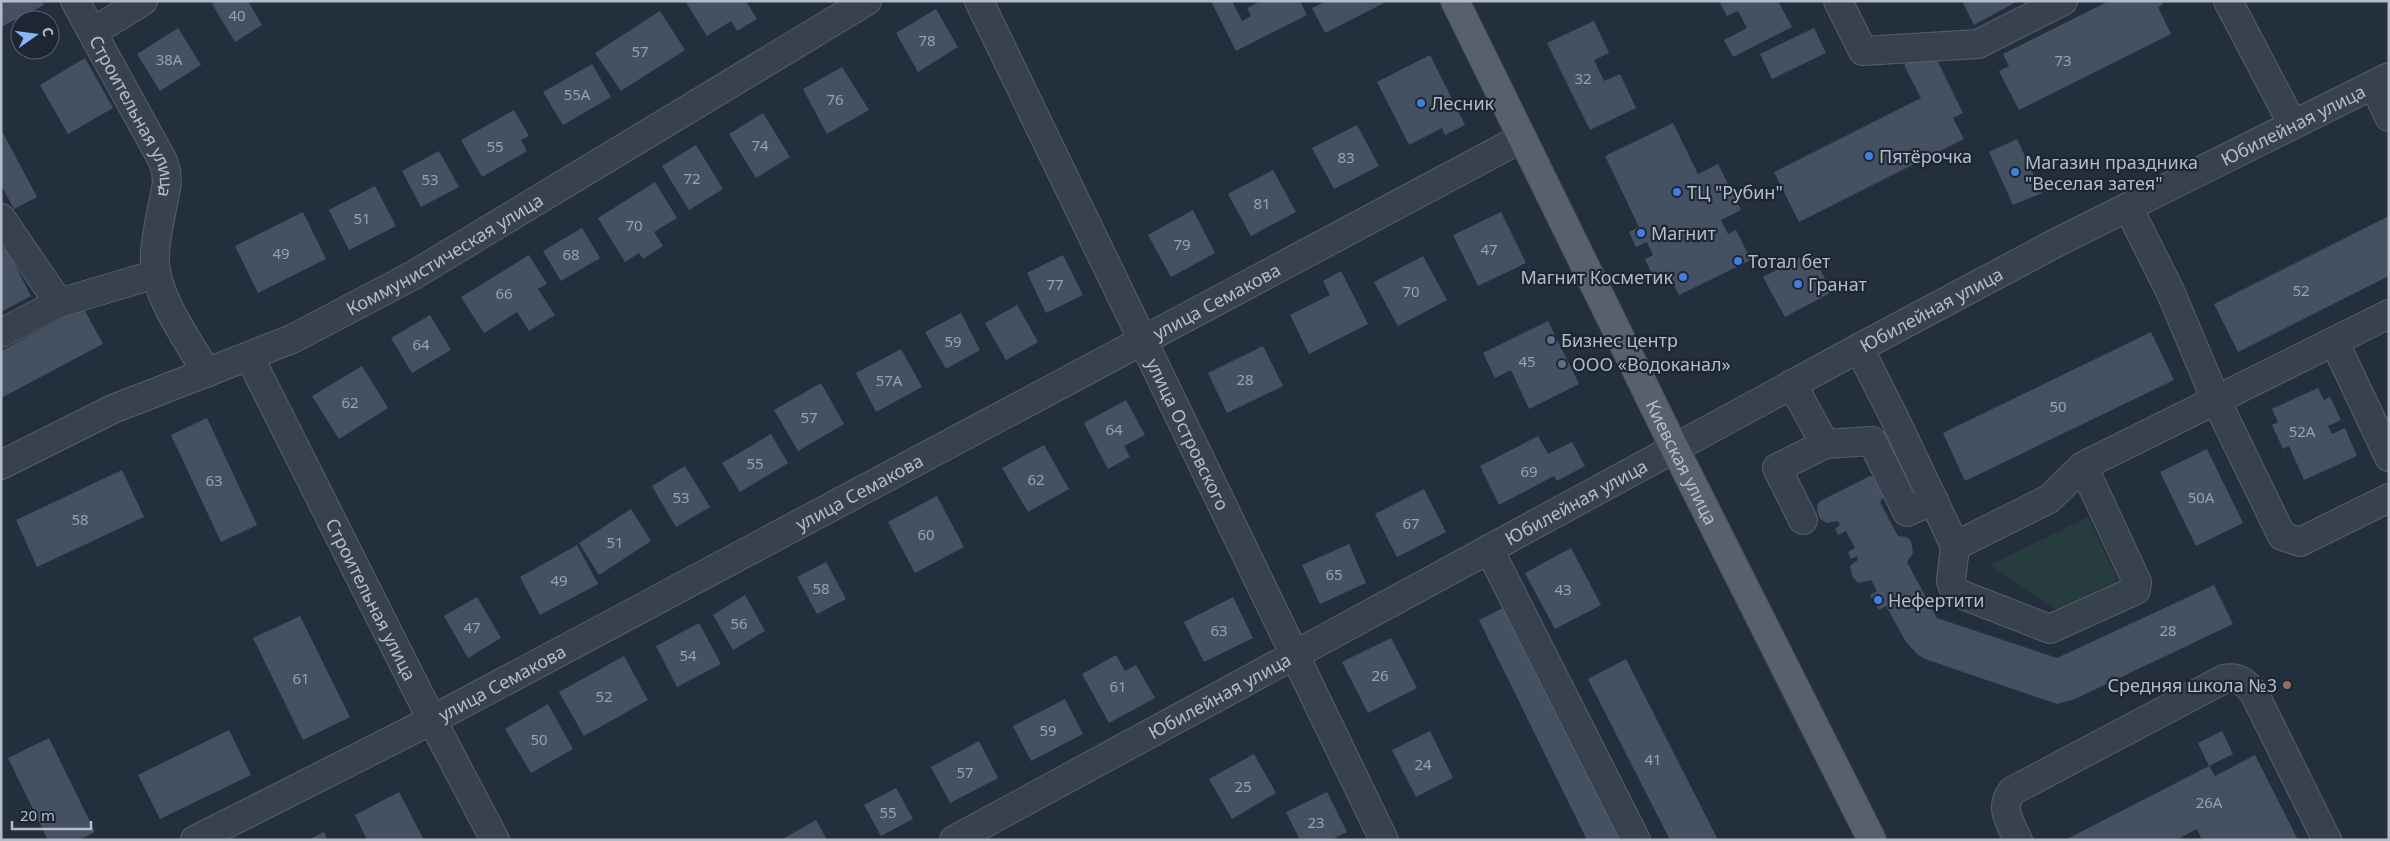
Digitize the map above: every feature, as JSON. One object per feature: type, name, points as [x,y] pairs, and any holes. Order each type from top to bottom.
[{"type":"main road","name":"Киевская улица","points":[[1455,1],[1675,449],[1872,840]]},
{"type":"street","name":"Строительная улица","points":[[76,1],[163,160],[166,171],[166,183],[154,256],[156,274],[160,292],[207,373]]},
{"type":"street","points":[[92,32],[143,1]]},
{"type":"street","name":"Коммунистическая улица","points":[[1,466],[113,409],[250,358],[292,340],[412,276],[867,1]]},
{"type":"street","name":"улица Островского","points":[[979,1],[1384,840]]},
{"type":"street","points":[[1838,1],[1863,51],[1978,44],[2063,1]]},
{"type":"street","points":[[2228,1],[2293,125]]},
{"type":"street","points":[[2382,81],[2389,117]]},
{"type":"street","name":"Юбилейная улица","points":[[954,840],[994,830],[1294,656],[1792,384],[2128,207],[2382,81]]},
{"type":"street","name":"улица Семакова","points":[[195,840],[432,720],[1522,138]]},
{"type":"street","points":[[2128,207],[2170,291],[2216,400],[2282,536],[2300,542],[2389,498]]},
{"type":"street","points":[[2,224],[59,303]]},
{"type":"street","points":[[1,333],[59,303],[156,274]]},
{"type":"street","points":[[1955,546],[2049,498],[2083,466],[2389,314]]},
{"type":"street","points":[[2334,341],[2389,457]]},
{"type":"street","points":[[1859,348],[1955,546],[1951,580],[1956,592],[2050,629],[2136,590],[2137,582],[2083,466]]},
{"type":"street","name":"Строительная улица","points":[[250,358],[432,720],[495,840]]},
{"type":"street","points":[[1792,384],[1825,444]]},
{"type":"street","points":[[1802,520],[1777,468],[1825,444],[1872,441],[1907,512],[1934,500]]},
{"type":"street","points":[[1489,550],[1636,840]]},
{"type":"street","points":[[2018,840],[2004,807],[2007,797],[2012,791],[2224,679],[2232,678],[2241,680],[2255,695],[2327,840]]},
{"type":"green space","points":[[2088,517],[2118,580],[2057,610],[1990,565]]},
{"type":"building","points":[[1,1],[42,1],[44,5],[34,10],[10,10],[10,22],[1,27]]},
{"type":"building","points":[[217,1],[248,1],[262,25],[235,42],[212,4]]},
{"type":"building","points":[[685,1],[746,1],[757,19],[737,31],[731,21],[707,36]]},
{"type":"building","points":[[1211,1],[1232,1],[1242,21],[1251,16],[1247,8],[1261,1],[1300,1],[1307,15],[1236,51]]},
{"type":"building","points":[[1326,1],[1388,1],[1325,33],[1312,8]]},
{"type":"building","points":[[1719,1],[1778,1],[1792,27],[1733,57],[1724,40],[1747,28],[1738,11],[1727,16]]},
{"type":"building","points":[[1965,1],[2018,1],[1974,25],[1963,3]]},
{"type":"building","points":[[2109,1],[2162,1],[2163,4],[2158,7],[2171,34],[2019,110],[1999,71],[2009,66],[2003,54]]},
{"type":"building","points":[[936,9],[958,47],[918,72],[896,33]]},
{"type":"building","points":[[660,11],[685,50],[621,91],[595,53]]},
{"type":"building","points":[[1594,21],[1609,53],[1594,60],[1604,81],[1620,74],[1636,108],[1590,130],[1547,43]]},
{"type":"building","points":[[178,28],[201,65],[160,91],[137,54]]},
{"type":"building","points":[[1814,28],[1826,53],[1772,79],[1760,54]]},
{"type":"building","name":"Пятёрочка","points":[[1932,50],[1963,113],[1953,118],[1964,139],[1799,222],[1774,172],[1921,98],[1904,65]]},
{"type":"building","name":"Лесник","points":[[1430,55],[1465,125],[1445,135],[1442,128],[1409,145],[1377,82]]},
{"type":"building","points":[[85,58],[113,108],[68,134],[40,85]]},
{"type":"building","points":[[592,64],[611,97],[563,125],[543,92]]},
{"type":"building","points":[[842,67],[869,110],[827,134],[803,89]]},
{"type":"building","points":[[514,110],[529,136],[521,140],[527,151],[482,177],[461,140]]},
{"type":"building","points":[[763,113],[790,157],[756,178],[729,134]]},
{"type":"building","name":"ТЦ \"Рубин\"","points":[[1673,123],[1698,174],[1718,164],[1741,210],[1721,220],[1728,234],[1736,230],[1751,260],[1679,295],[1669,276],[1656,282],[1645,259],[1653,255],[1647,242],[1636,247],[1629,232],[1639,227],[1605,156]]},
{"type":"building","points":[[1357,125],[1379,166],[1334,189],[1312,148]]},
{"type":"building","points":[[1,129],[37,197],[14,209],[1,185]]},
{"type":"building","name":"Магазин праздника \"Веселая затея\"","points":[[2017,139],[2042,193],[2013,205],[1989,152]]},
{"type":"building","points":[[696,145],[723,189],[689,210],[662,166]]},
{"type":"building","points":[[439,151],[459,187],[421,207],[402,171]]},
{"type":"building","points":[[1273,170],[1296,212],[1251,236],[1228,194]]},
{"type":"building","points":[[655,182],[677,218],[654,232],[663,246],[643,259],[639,253],[625,262],[598,218]]},
{"type":"building","points":[[375,186],[396,226],[349,250],[329,210]]},
{"type":"building","points":[[1193,210],[1215,253],[1171,277],[1148,235]]},
{"type":"building","points":[[303,212],[326,259],[258,293],[235,246]]},
{"type":"building","points":[[1501,212],[1526,263],[1478,286],[1453,235]]},
{"type":"building","points":[[2389,216],[2389,276],[2238,352],[2214,304]]},
{"type":"building","points":[[582,228],[600,258],[561,281],[543,251]]},
{"type":"building","points":[[6,248],[31,296],[1,312],[1,250]]},
{"type":"building","name":"Гранат","points":[[1811,252],[1832,292],[1785,317],[1763,277]]},
{"type":"building","points":[[529,255],[547,284],[538,289],[555,315],[529,331],[517,312],[484,333],[461,297]]},
{"type":"building","points":[[1063,255],[1083,295],[1046,313],[1027,273]]},
{"type":"building","points":[[1423,256],[1447,300],[1398,326],[1374,282]]},
{"type":"building","points":[[1341,271],[1368,324],[1309,354],[1290,315],[1330,295],[1323,281]]},
{"type":"building","points":[[1017,305],[1038,342],[1006,360],[985,323]]},
{"type":"building","points":[[83,307],[103,344],[1,398],[1,351]]},
{"type":"building","points":[[961,313],[980,350],[946,369],[925,332]]},
{"type":"building","points":[[430,315],[451,350],[412,373],[391,338]]},
{"type":"building","points":[[1548,321],[1579,384],[1529,409],[1511,370],[1495,378],[1483,353]]},
{"type":"building","points":[[2151,332],[2174,380],[1965,481],[1943,433]]},
{"type":"building","points":[[1263,346],[1283,386],[1227,413],[1208,373]]},
{"type":"building","points":[[901,349],[922,387],[876,412],[856,373]]},
{"type":"building","points":[[362,366],[388,408],[339,439],[312,396]]},
{"type":"building","points":[[821,383],[844,424],[798,451],[774,410]]},
{"type":"building","points":[[2318,388],[2324,400],[2330,397],[2341,420],[2328,426],[2332,434],[2345,428],[2357,456],[2304,480],[2289,446],[2283,449],[2272,425],[2278,422],[2272,409]]},
{"type":"building","points":[[1126,400],[1145,435],[1124,446],[1130,457],[1108,469],[1084,423]]},
{"type":"building","points":[[207,418],[257,525],[221,542],[171,435]]},
{"type":"building","points":[[771,434],[788,463],[740,492],[722,463]]},
{"type":"building","points":[[1538,436],[1548,454],[1572,442],[1585,466],[1557,481],[1554,476],[1499,505],[1480,466]]},
{"type":"building","points":[[1044,445],[1069,489],[1028,512],[1002,468]]},
{"type":"building","points":[[2207,449],[2243,523],[2196,546],[2160,472]]},
{"type":"building","points":[[685,466],[710,507],[676,527],[652,486]]},
{"type":"building","points":[[122,470],[144,517],[37,567],[16,520]]},
{"type":"building","points":[[1870,476],[1875,478],[1885,495],[1880,502],[1898,536],[1907,537],[1911,541],[1913,553],[1907,562],[1937,618],[2057,658],[2214,585],[2233,624],[2075,699],[2057,704],[1925,659],[1917,654],[1906,642],[1886,606],[1879,610],[1870,595],[1877,591],[1871,580],[1859,583],[1853,578],[1850,566],[1858,560],[1857,556],[1851,559],[1848,552],[1855,548],[1846,531],[1838,535],[1835,529],[1840,525],[1838,521],[1827,523],[1820,519],[1818,513],[1817,505],[1822,500]]},
{"type":"building","points":[[1424,489],[1446,532],[1397,557],[1375,514]]},
{"type":"building","points":[[937,496],[964,547],[915,573],[888,522]]},
{"type":"building","points":[[631,509],[651,541],[599,575],[579,543]]},
{"type":"building","points":[[1349,544],[1366,583],[1320,604],[1302,565]]},
{"type":"building","points":[[577,545],[598,584],[540,615],[520,577]]},
{"type":"building","points":[[1571,548],[1601,605],[1555,629],[1525,573]]},
{"type":"building","points":[[826,562],[846,599],[817,614],[797,577]]},
{"type":"building","points":[[745,595],[765,631],[733,650],[713,615]]},
{"type":"building","points":[[477,597],[501,638],[468,658],[444,616]]},
{"type":"building","points":[[1233,597],[1253,638],[1204,662],[1184,622]]},
{"type":"building","points":[[1507,606],[1620,840],[1587,840],[1479,620]]},
{"type":"building","points":[[300,616],[350,717],[303,740],[253,638]]},
{"type":"building","points":[[699,623],[721,664],[677,687],[656,646]]},
{"type":"building","points":[[1391,638],[1417,688],[1368,713],[1342,662]]},
{"type":"building","points":[[1116,655],[1125,671],[1136,665],[1155,698],[1109,723],[1082,674]]},
{"type":"building","points":[[624,656],[648,700],[584,736],[559,692]]},
{"type":"building","points":[[1626,659],[1718,840],[1670,840],[1588,679]]},
{"type":"building","points":[[1065,699],[1083,734],[1031,761],[1013,726]]},
{"type":"building","points":[[548,704],[573,749],[531,773],[505,729]]},
{"type":"building","points":[[229,730],[251,775],[160,819],[138,775]]},
{"type":"building","points":[[1430,731],[1453,778],[1416,797],[1392,750]]},
{"type":"building","points":[[2222,731],[2233,754],[2209,766],[2198,743]]},
{"type":"building","points":[[49,738],[95,832],[79,840],[48,840],[8,758]]},
{"type":"building","points":[[979,741],[998,778],[950,803],[931,767]]},
{"type":"building","points":[[1254,754],[1276,793],[1232,819],[1209,779]]},
{"type":"building","points":[[2255,755],[2298,840],[2202,840],[2197,829],[2176,840],[2065,840],[2209,766],[2215,776]]},
{"type":"building","points":[[896,788],[913,819],[881,836],[864,805]]},
{"type":"building","points":[[399,792],[424,840],[367,840],[355,815]]},
{"type":"building","points":[[1327,792],[1347,832],[1331,840],[1300,840],[1286,812]]},
{"type":"building","points":[[816,820],[827,840],[781,840]]},
{"type":"building","points":[[324,832],[327,840],[307,840]]},
{"type":"place","name":"Лесник","points":[[1421,103]]},
{"type":"place","name":"Пятёрочка","points":[[1869,156]]},
{"type":"place","name":"Магазин праздника \"Веселая затея\"","points":[[2015,172]]},
{"type":"place","name":"ТЦ \"Рубин\"","points":[[1677,192]]},
{"type":"place","name":"Магнит","points":[[1641,233]]},
{"type":"place","name":"Тотал бет","points":[[1738,261]]},
{"type":"place","name":"Магнит Косметик","points":[[1683,277]]},
{"type":"place","name":"Гранат","points":[[1798,284]]},
{"type":"place","name":"Бизнес центр","points":[[1551,340]]},
{"type":"place","name":"ООО «Водоканал»","points":[[1562,364]]},
{"type":"place","name":"Нефертити","points":[[1878,600]]},
{"type":"place","name":"Средняя школа №3","points":[[2287,685]]}]
